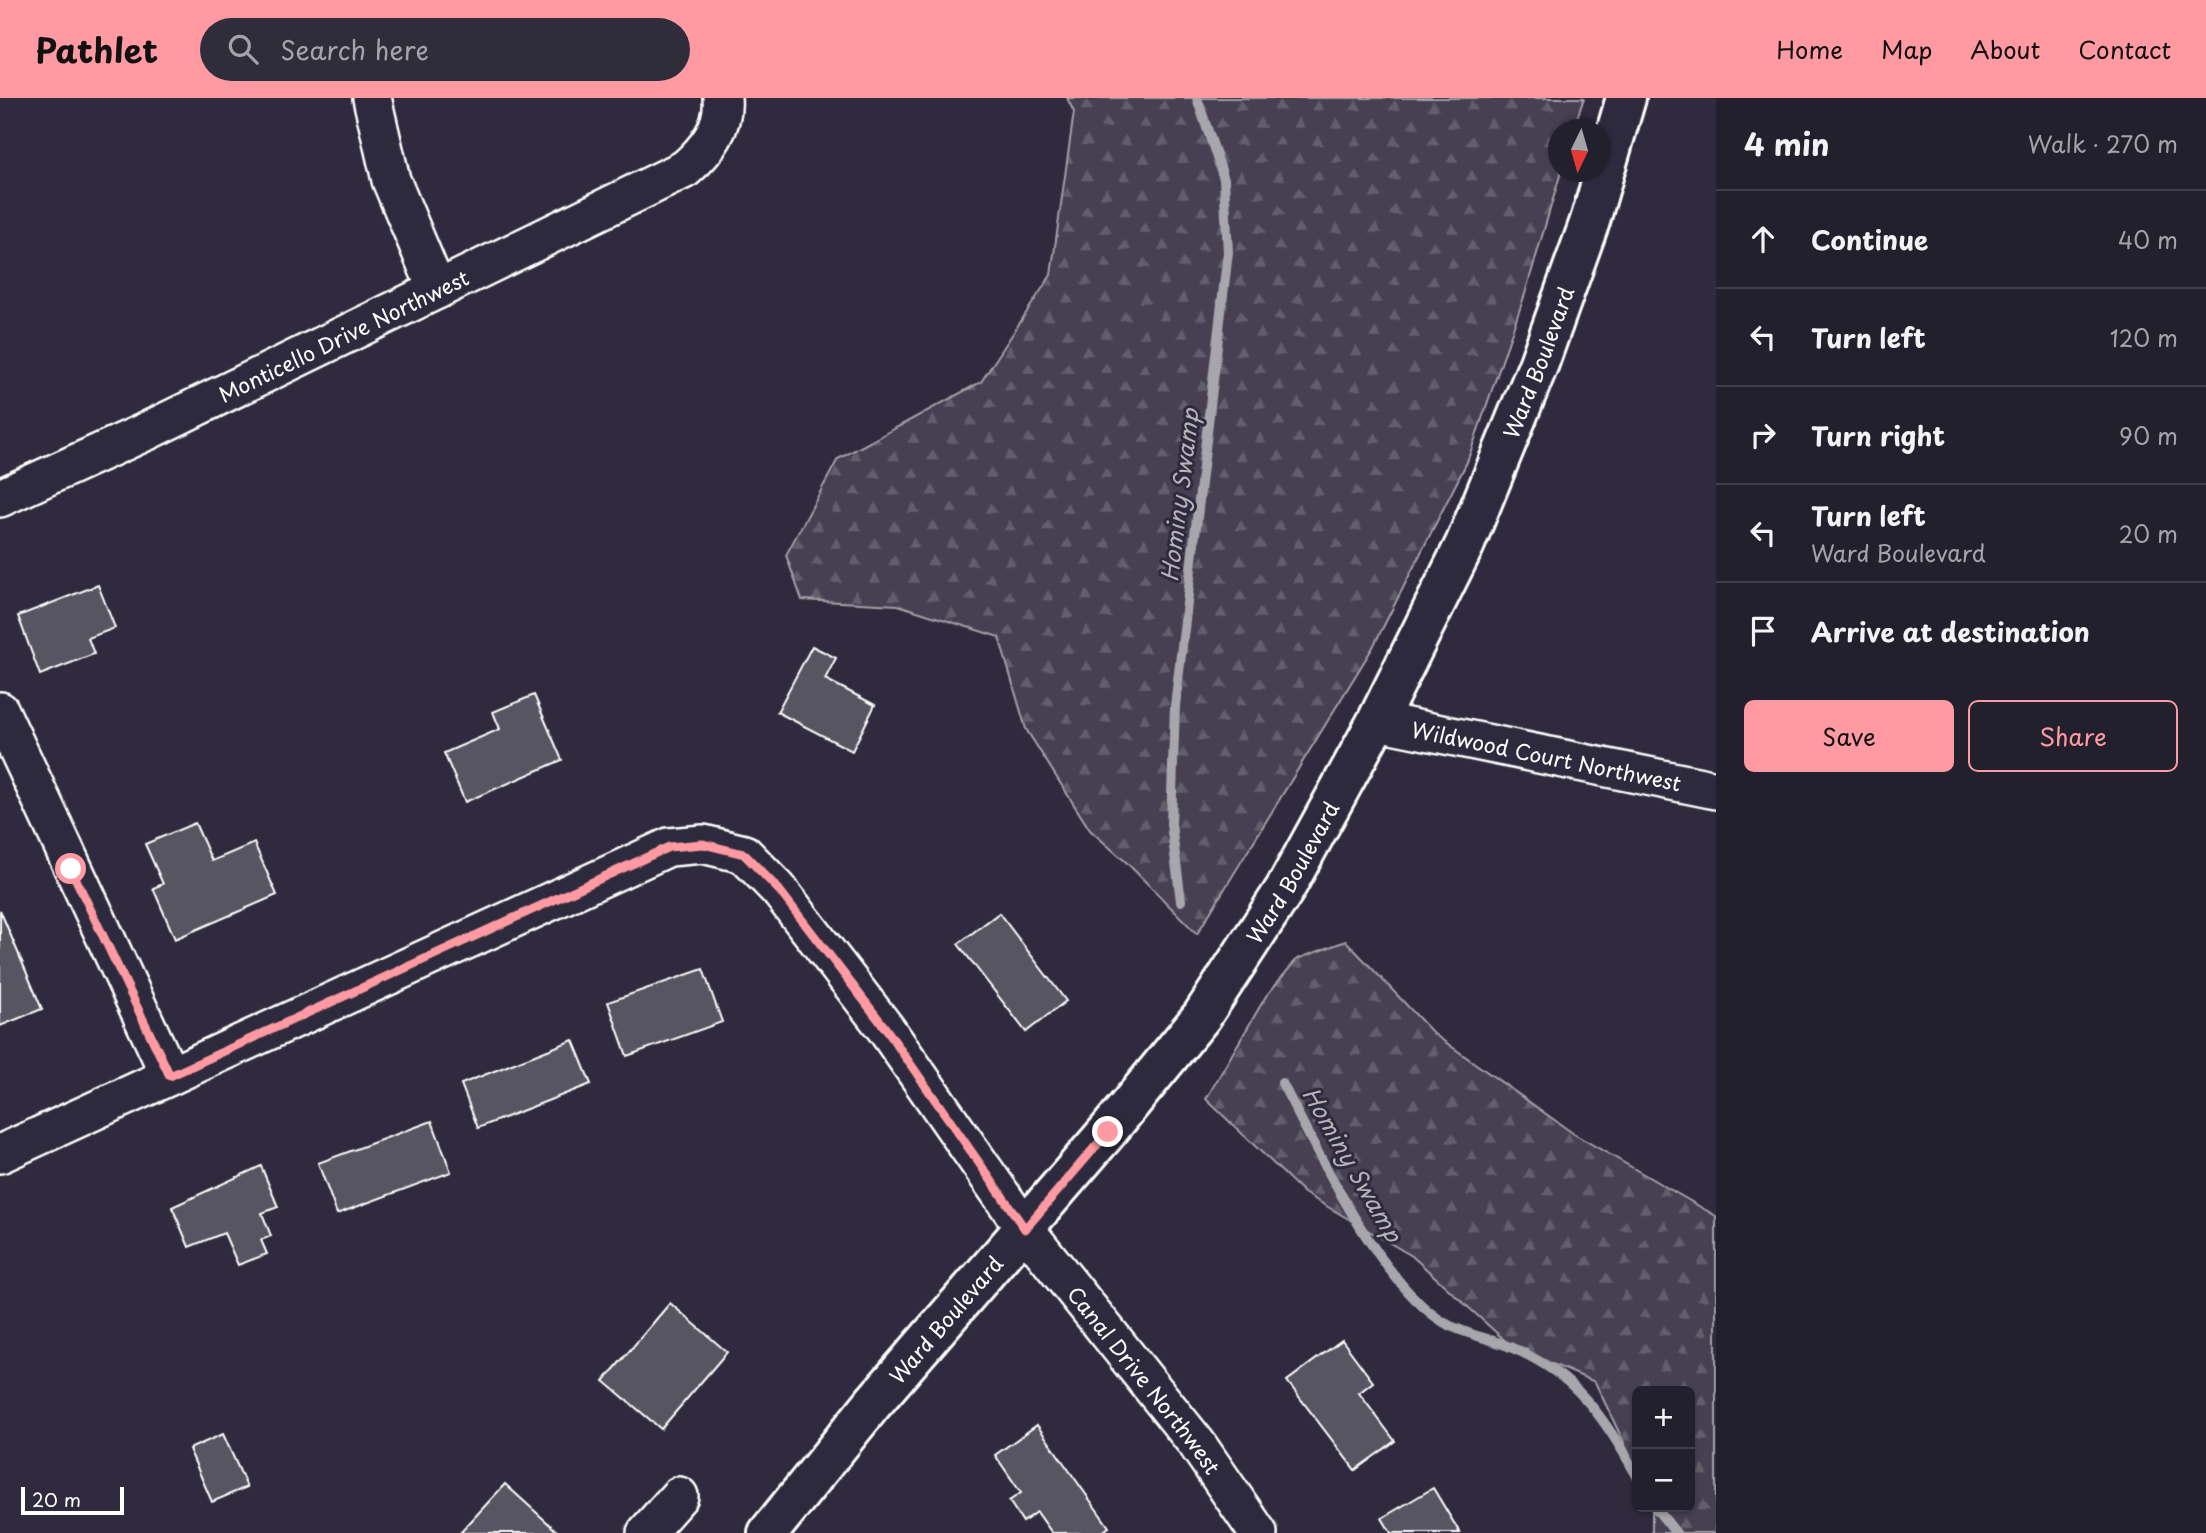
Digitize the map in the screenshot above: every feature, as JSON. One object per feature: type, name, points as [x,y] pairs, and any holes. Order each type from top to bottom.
[{"type":"main road","name":"Ward Boulevard","points":[[768,1533],[873,1403],[1025,1229],[1202,1016],[1285,889],[1377,720],[1465,544],[1539,363],[1590,222],[1626,98]]},
{"type":"street","points":[[372,98],[391,180],[437,290]]},
{"type":"street","name":"Monticello Drive Northwest","points":[[0,498],[685,170],[712,141],[719,126],[722,98]]},
{"type":"street","points":[[0,711],[170,1076]]},
{"type":"street","name":"Wildwood Court Northwest","points":[[1377,720],[1716,790]]},
{"type":"street","name":"Canal Drive Northwest","points":[[0,1154],[669,847],[703,844],[744,854],[779,890],[894,1040],[1025,1229],[1198,1444],[1258,1533]]},
{"type":"street","points":[[646,1533],[679,1496]]},
{"type":"green space","points":[[1067,98],[1584,98],[1577,119],[1548,119],[1548,182],[1558,182],[1525,294],[1467,462],[1373,647],[1197,934],[1127,863],[1090,830],[1026,729],[999,637],[898,605],[802,600],[786,555],[838,459],[981,382],[1051,275],[1074,112]]},
{"type":"green space","points":[[1346,941],[1434,1034],[1574,1134],[1716,1216],[1716,1533],[1652,1533],[1652,1512],[1695,1512],[1695,1386],[1632,1386],[1632,1460],[1595,1382],[1512,1347],[1412,1256],[1304,1193],[1206,1099],[1266,996],[1297,959]]},
{"type":"building","points":[[98,585],[115,628],[88,638],[94,654],[40,675],[18,616]]},
{"type":"building","points":[[812,646],[836,658],[825,679],[875,705],[852,751],[777,712]]},
{"type":"building","points":[[534,695],[562,760],[465,802],[444,753],[500,729],[493,712]]},
{"type":"building","points":[[195,823],[212,861],[254,843],[277,895],[175,939],[153,888],[163,884],[145,844]]},
{"type":"building","points":[[0,910],[42,1009],[0,1026]]},
{"type":"building","points":[[999,913],[1066,1001],[1026,1032],[958,944]]},
{"type":"building","points":[[703,969],[722,1022],[627,1056],[608,1002]]},
{"type":"building","points":[[573,1040],[591,1084],[478,1128],[461,1084]]},
{"type":"building","points":[[432,1121],[451,1172],[337,1214],[318,1163]]},
{"type":"building","points":[[261,1166],[278,1207],[262,1213],[271,1236],[261,1240],[267,1254],[238,1265],[224,1233],[189,1247],[172,1207]]},
{"type":"building","points":[[670,1303],[727,1352],[661,1429],[604,1381]]},
{"type":"building","points":[[1342,1340],[1373,1382],[1359,1393],[1395,1441],[1355,1470],[1287,1381]]},
{"type":"building","points":[[1037,1425],[1109,1527],[1101,1533],[1052,1533],[1037,1512],[1023,1522],[1009,1501],[1021,1493],[995,1455]]},
{"type":"building","points":[[223,1434],[247,1487],[212,1502],[189,1449]]},
{"type":"building","points":[[505,1484],[559,1533],[460,1533]]},
{"type":"building","points":[[1433,1488],[1460,1533],[1391,1533],[1382,1518]]},
{"type":"waterway","name":"Hominy Swamp","points":[[1181,901],[1171,824],[1175,706],[1228,252],[1224,179],[1197,98]]},
{"type":"waterway","name":"Hominy Swamp","points":[[1282,1083],[1352,1214],[1397,1279],[1421,1305],[1445,1323],[1510,1347],[1553,1370],[1586,1399],[1612,1434],[1632,1468]]},
{"type":"waterway","name":"Hominy Swamp","points":[[1659,1512],[1676,1533]]},
{"type":"route","points":[[71,869],[170,1076],[669,847],[703,844],[744,854],[779,890],[886,1029],[1025,1229],[1108,1132]]}]
